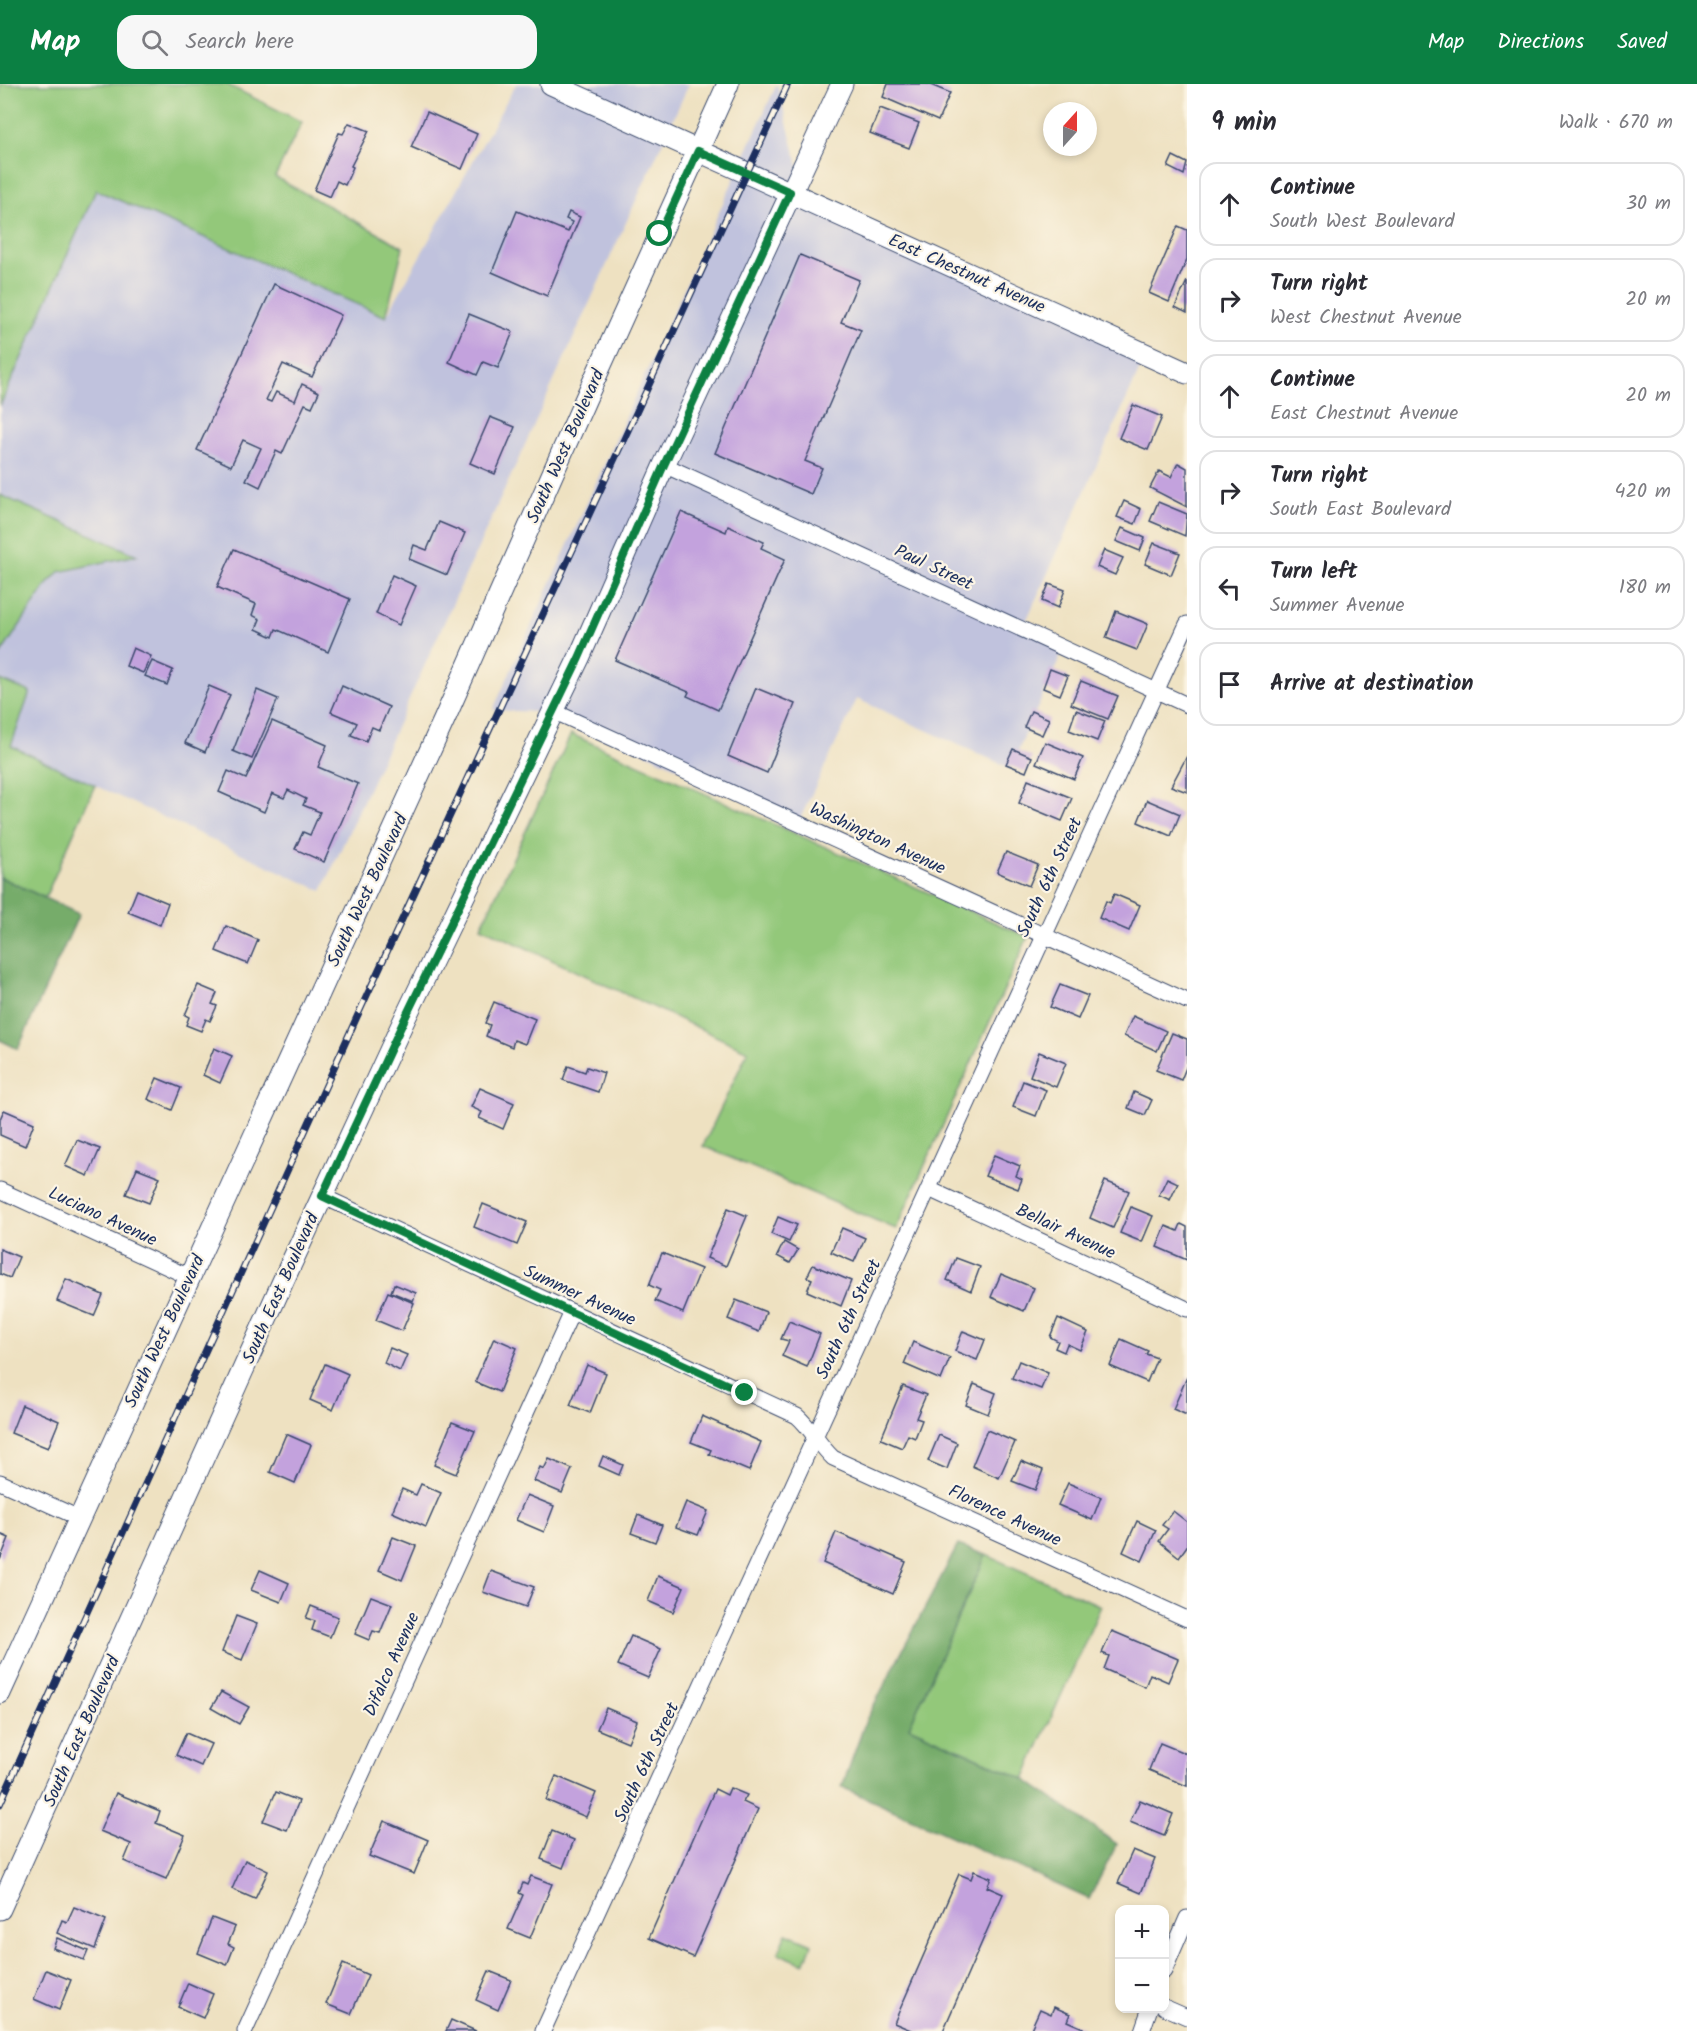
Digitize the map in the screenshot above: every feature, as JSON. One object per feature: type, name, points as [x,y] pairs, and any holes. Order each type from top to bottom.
[{"type":"main road","name":"East Chestnut Avenue","points":[[551,84],[1187,373]]},
{"type":"main road","name":"South West Boulevard","points":[[0,1693],[444,720],[728,84]]},
{"type":"main road","name":"South East Boulevard","points":[[0,1909],[322,1196],[579,658],[664,465],[842,84]]},
{"type":"street","name":"Paul Street","points":[[664,465],[1187,705]]},
{"type":"street","name":"South 6th Street","points":[[543,2031],[1187,624]]},
{"type":"street","name":"Washington Avenue","points":[[553,711],[1187,1001]]},
{"type":"street","name":"Bellair Avenue","points":[[929,1189],[1187,1309]]},
{"type":"street","name":"Luciano Avenue","points":[[0,1190],[189,1277]]},
{"type":"street","name":"Summer Avenue","points":[[322,1196],[797,1416],[808,1425],[815,1436]]},
{"type":"street","name":"Difalco Avenue","points":[[245,2031],[572,1312]]},
{"type":"street","name":"Florence Avenue","points":[[815,1436],[833,1458],[1187,1619]]},
{"type":"street","points":[[0,1482],[79,1518]]},
{"type":"street","points":[[1169,1959],[1187,1918]]},
{"type":"street","points":[[1169,2009],[1187,2017]]},
{"type":"street","points":[[1142,2031],[1148,2013]]},
{"type":"shaded area","points":[[516,84],[689,84],[322,891],[10,746],[30,692],[0,680],[0,655],[48,583],[59,571],[136,555],[0,495],[0,406],[96,189],[386,317]]},
{"type":"shaded area","points":[[777,84],[807,200],[1146,356],[1023,628],[1065,647],[1010,768],[857,699],[798,823],[559,713],[493,710]]},
{"type":"green space","points":[[0,84],[226,84],[302,122],[275,177],[403,247],[386,317],[96,190],[0,406]]},
{"type":"green space","points":[[0,495],[137,555],[59,572],[48,583],[0,655]]},
{"type":"green space","points":[[0,680],[30,692],[11,746],[95,785],[45,898],[0,877]]},
{"type":"green space","points":[[571,734],[1028,937],[896,1229],[703,1146],[748,1051],[481,927]]},
{"type":"green space","points":[[0,877],[79,914],[18,1049],[0,1040]]},
{"type":"green space","points":[[958,1545],[986,1555],[909,1727],[1024,1779],[1117,1844],[1089,1899],[842,1787],[866,1720]]},
{"type":"green space","points":[[986,1555],[1101,1606],[1024,1779],[909,1727]]},
{"type":"green space","points":[[786,1933],[812,1944],[804,1964],[778,1953]]},
{"type":"building","points":[[888,84],[928,84],[950,93],[938,121],[883,97]]},
{"type":"building","points":[[880,108],[919,123],[909,148],[870,133]]},
{"type":"building","points":[[427,112],[477,134],[462,169],[411,147]]},
{"type":"building","points":[[349,123],[369,131],[351,166],[353,167],[345,185],[337,181],[330,197],[314,190],[339,133],[343,134]]},
{"type":"building","points":[[1173,156],[1187,163],[1184,175],[1168,167]]},
{"type":"building","points":[[517,211],[568,232],[572,222],[566,219],[569,212],[580,217],[547,296],[492,272]]},
{"type":"building","points":[[1178,226],[1187,230],[1187,259],[1169,302],[1149,293]]},
{"type":"building","points":[[800,255],[859,280],[841,322],[861,330],[805,461],[822,468],[811,494],[715,453]]},
{"type":"building","points":[[1187,281],[1187,313],[1175,307]]},
{"type":"building","points":[[274,284],[341,315],[312,377],[283,364],[266,400],[271,402],[276,392],[295,401],[302,384],[319,392],[312,407],[305,404],[282,454],[276,451],[260,487],[246,480],[261,448],[243,440],[231,466],[197,450]]},
{"type":"building","points":[[469,314],[513,332],[498,368],[483,362],[477,375],[449,362]]},
{"type":"building","points":[[1133,405],[1162,417],[1148,450],[1119,438]]},
{"type":"building","points":[[490,417],[515,427],[495,474],[470,463]]},
{"type":"building","points":[[1178,463],[1187,468],[1187,507],[1150,488],[1159,471],[1171,477]]},
{"type":"building","points":[[1124,501],[1141,509],[1135,524],[1117,517]]},
{"type":"building","points":[[1158,502],[1187,514],[1185,536],[1150,521]]},
{"type":"building","points":[[681,512],[726,532],[728,526],[764,542],[761,548],[785,559],[718,710],[687,696],[689,692],[615,660]]},
{"type":"building","points":[[439,522],[465,533],[447,575],[409,559],[414,545],[427,550]]},
{"type":"building","points":[[1122,528],[1145,538],[1140,551],[1116,541]]},
{"type":"building","points":[[1154,543],[1180,553],[1171,575],[1145,564]]},
{"type":"building","points":[[234,549],[350,599],[328,652],[276,629],[273,637],[256,629],[260,619],[252,615],[256,604],[217,587]]},
{"type":"building","points":[[1104,550],[1123,558],[1115,575],[1097,567]]},
{"type":"building","points":[[392,575],[416,586],[399,625],[376,614]]},
{"type":"building","points":[[1049,584],[1065,590],[1058,608],[1042,601]]},
{"type":"building","points":[[1116,611],[1148,624],[1137,650],[1106,638]]},
{"type":"building","points":[[133,648],[151,656],[143,673],[126,666]]},
{"type":"building","points":[[152,661],[173,670],[167,685],[145,676]]},
{"type":"building","points":[[1050,669],[1068,676],[1060,695],[1043,688]]},
{"type":"building","points":[[1081,681],[1118,696],[1108,719],[1071,704]]},
{"type":"building","points":[[209,686],[230,695],[205,752],[185,743]]},
{"type":"building","points":[[342,686],[389,707],[379,730],[372,727],[366,741],[351,735],[357,723],[331,712]]},
{"type":"building","points":[[756,688],[795,704],[767,773],[728,756]]},
{"type":"building","points":[[257,690],[278,699],[252,759],[233,751]]},
{"type":"building","points":[[1076,710],[1105,721],[1097,741],[1069,730]]},
{"type":"building","points":[[1031,711],[1049,719],[1042,735],[1024,727]]},
{"type":"building","points":[[272,721],[327,745],[318,767],[358,784],[324,862],[295,849],[303,832],[310,835],[320,812],[303,805],[306,799],[288,790],[284,798],[272,793],[264,812],[219,792],[228,771],[246,779]]},
{"type":"building","points":[[1045,742],[1083,758],[1074,779],[1036,763]]},
{"type":"building","points":[[1013,749],[1032,757],[1026,772],[1006,764]]},
{"type":"building","points":[[1187,756],[1187,792],[1171,786]]},
{"type":"building","points":[[1028,780],[1072,798],[1062,821],[1019,803]]},
{"type":"building","points":[[1147,800],[1180,814],[1171,836],[1138,822]]},
{"type":"building","points":[[1006,852],[1038,865],[1029,886],[997,872]]},
{"type":"building","points":[[137,890],[168,903],[160,925],[128,912]]},
{"type":"building","points":[[1114,894],[1140,905],[1129,931],[1099,918],[1106,901],[1110,903]]},
{"type":"building","points":[[226,926],[258,940],[248,964],[216,951]]},
{"type":"building","points":[[198,985],[217,993],[212,1004],[217,1006],[210,1021],[206,1019],[201,1031],[186,1025],[189,1017],[185,1015]]},
{"type":"building","points":[[1060,985],[1088,996],[1078,1019],[1050,1007]]},
{"type":"building","points":[[494,1002],[535,1019],[525,1044],[514,1040],[512,1047],[486,1036],[490,1025],[485,1023]]},
{"type":"building","points":[[1133,1016],[1166,1031],[1157,1051],[1124,1036]]},
{"type":"building","points":[[1172,1033],[1187,1039],[1187,1065],[1181,1080],[1156,1070]]},
{"type":"building","points":[[214,1048],[232,1056],[220,1083],[203,1075]]},
{"type":"building","points":[[1039,1052],[1066,1063],[1056,1087],[1030,1076]]},
{"type":"building","points":[[568,1066],[585,1072],[587,1067],[604,1073],[598,1092],[563,1080]]},
{"type":"building","points":[[157,1078],[181,1088],[172,1110],[148,1099]]},
{"type":"building","points":[[1023,1081],[1046,1090],[1036,1116],[1013,1107]]},
{"type":"building","points":[[480,1088],[514,1103],[503,1129],[479,1118],[482,1112],[471,1107]]},
{"type":"building","points":[[1134,1092],[1152,1100],[1145,1115],[1128,1108]]},
{"type":"building","points":[[4,1110],[34,1123],[25,1146],[0,1135],[0,1119]]},
{"type":"building","points":[[77,1140],[100,1149],[88,1176],[65,1166]]},
{"type":"building","points":[[994,1155],[1020,1166],[1016,1176],[1022,1179],[1018,1189],[985,1176]]},
{"type":"building","points":[[137,1168],[160,1177],[149,1203],[126,1194]]},
{"type":"building","points":[[1167,1178],[1178,1183],[1170,1200],[1159,1195]]},
{"type":"building","points":[[1105,1181],[1129,1191],[1113,1228],[1090,1218]]},
{"type":"building","points":[[483,1204],[527,1222],[517,1245],[474,1227]]},
{"type":"building","points":[[1131,1207],[1153,1216],[1142,1242],[1120,1233]]},
{"type":"building","points":[[728,1208],[747,1216],[726,1266],[707,1258]]},
{"type":"building","points":[[778,1217],[797,1225],[789,1242],[771,1234]]},
{"type":"building","points":[[1181,1224],[1187,1227],[1187,1260],[1157,1247],[1166,1226],[1178,1231]]},
{"type":"building","points":[[842,1228],[865,1238],[854,1262],[831,1252]]},
{"type":"building","points":[[784,1242],[798,1250],[790,1263],[777,1256]]},
{"type":"building","points":[[0,1249],[19,1257],[10,1278],[0,1274]]},
{"type":"building","points":[[662,1253],[701,1269],[683,1313],[655,1301],[660,1290],[649,1285]]},
{"type":"building","points":[[956,1258],[980,1267],[971,1291],[947,1280]]},
{"type":"building","points":[[813,1265],[851,1281],[841,1306],[807,1291],[812,1279],[807,1277]]},
{"type":"building","points":[[1001,1274],[1034,1288],[1024,1311],[991,1297]]},
{"type":"building","points":[[66,1279],[103,1295],[94,1316],[57,1301]]},
{"type":"building","points":[[394,1284],[416,1293],[413,1301],[391,1292]]},
{"type":"building","points":[[388,1292],[414,1303],[402,1331],[376,1320]]},
{"type":"building","points":[[736,1300],[766,1312],[759,1332],[728,1319]]},
{"type":"building","points":[[1058,1318],[1088,1332],[1080,1350],[1067,1344],[1064,1352],[1055,1348],[1058,1341],[1050,1337]]},
{"type":"building","points":[[789,1321],[820,1334],[807,1367],[782,1356],[789,1341],[781,1339]]},
{"type":"building","points":[[963,1331],[985,1340],[977,1360],[955,1351]]},
{"type":"building","points":[[494,1338],[517,1348],[499,1392],[475,1382]]},
{"type":"building","points":[[1121,1339],[1148,1351],[1146,1354],[1157,1358],[1147,1382],[1110,1366]]},
{"type":"building","points":[[913,1342],[950,1358],[941,1380],[904,1364]]},
{"type":"building","points":[[390,1348],[407,1355],[400,1371],[384,1363]]},
{"type":"building","points":[[1019,1361],[1048,1373],[1041,1389],[1012,1378]]},
{"type":"building","points":[[325,1364],[348,1374],[333,1410],[310,1400]]},
{"type":"building","points":[[587,1365],[606,1373],[590,1413],[570,1405]]},
{"type":"building","points":[[1187,1377],[1187,1415],[1173,1409]]},
{"type":"building","points":[[974,1384],[996,1393],[988,1414],[966,1405]]},
{"type":"building","points":[[903,1386],[926,1395],[916,1418],[922,1420],[915,1438],[908,1435],[902,1448],[881,1439]]},
{"type":"building","points":[[22,1405],[59,1421],[48,1448],[11,1433]]},
{"type":"building","points":[[702,1416],[761,1442],[749,1471],[709,1454],[711,1450],[691,1442]]},
{"type":"building","points":[[452,1422],[475,1431],[456,1474],[434,1465]]},
{"type":"building","points":[[987,1430],[1015,1442],[999,1478],[972,1466]]},
{"type":"building","points":[[286,1434],[311,1445],[295,1483],[270,1472]]},
{"type":"building","points":[[939,1435],[957,1443],[947,1469],[928,1461]]},
{"type":"building","points":[[603,1456],[623,1465],[619,1475],[599,1466]]},
{"type":"building","points":[[549,1459],[572,1469],[562,1493],[534,1481],[540,1467],[544,1469]]},
{"type":"building","points":[[1021,1461],[1043,1470],[1035,1490],[1012,1481]]},
{"type":"building","points":[[1068,1483],[1101,1497],[1092,1520],[1058,1505]]},
{"type":"building","points":[[421,1484],[441,1493],[426,1527],[392,1512],[402,1489],[416,1495]]},
{"type":"building","points":[[527,1495],[554,1506],[544,1532],[516,1520]]},
{"type":"building","points":[[686,1502],[708,1511],[698,1535],[676,1527]]},
{"type":"building","points":[[1173,1511],[1187,1522],[1187,1546],[1179,1557],[1159,1541],[1168,1529],[1162,1525]]},
{"type":"building","points":[[638,1515],[662,1525],[655,1542],[631,1533]]},
{"type":"building","points":[[1137,1521],[1156,1530],[1142,1561],[1123,1552]]},
{"type":"building","points":[[836,1532],[906,1562],[893,1594],[823,1563]]},
{"type":"building","points":[[0,1534],[9,1538],[0,1560]]},
{"type":"building","points":[[393,1537],[416,1546],[402,1580],[379,1570]]},
{"type":"building","points":[[260,1570],[289,1583],[281,1602],[251,1590]]},
{"type":"building","points":[[491,1571],[534,1587],[526,1607],[483,1592]]},
{"type":"building","points":[[658,1576],[684,1587],[673,1612],[648,1601]]},
{"type":"building","points":[[371,1596],[392,1604],[380,1633],[373,1631],[369,1640],[355,1634]]},
{"type":"building","points":[[311,1606],[338,1617],[330,1637],[312,1630],[315,1621],[306,1618]]},
{"type":"building","points":[[236,1616],[257,1624],[242,1660],[222,1652]]},
{"type":"building","points":[[1112,1631],[1178,1659],[1168,1682],[1150,1674],[1145,1687],[1104,1669],[1109,1656],[1102,1653]]},
{"type":"building","points":[[631,1636],[661,1649],[648,1678],[618,1665]]},
{"type":"building","points":[[221,1692],[249,1707],[239,1724],[211,1708]]},
{"type":"building","points":[[606,1708],[637,1721],[628,1742],[597,1729]]},
{"type":"building","points":[[186,1733],[211,1744],[201,1766],[176,1755]]},
{"type":"building","points":[[1160,1743],[1187,1754],[1187,1786],[1149,1770]]},
{"type":"building","points":[[556,1776],[596,1793],[586,1817],[546,1800]]},
{"type":"building","points":[[730,1788],[747,1795],[743,1802],[758,1809],[693,1957],[649,1938],[715,1789],[727,1795]]},
{"type":"building","points":[[276,1792],[299,1801],[287,1830],[263,1821]]},
{"type":"building","points":[[116,1793],[160,1811],[156,1823],[185,1835],[166,1879],[124,1861],[131,1844],[100,1831]]},
{"type":"building","points":[[1140,1800],[1173,1814],[1164,1836],[1130,1822]]},
{"type":"building","points":[[384,1821],[428,1840],[414,1874],[369,1856]]},
{"type":"building","points":[[552,1831],[574,1840],[563,1868],[541,1859]]},
{"type":"building","points":[[1133,1850],[1155,1859],[1141,1893],[1118,1883]]},
{"type":"building","points":[[245,1860],[268,1871],[255,1899],[232,1889]]},
{"type":"building","points":[[974,1871],[991,1878],[987,1887],[1003,1894],[943,2031],[913,2031],[894,2023],[959,1874],[971,1879]]},
{"type":"building","points":[[531,1876],[552,1884],[530,1938],[508,1929],[523,1895],[519,1893],[523,1883],[527,1885]]},
{"type":"building","points":[[74,1907],[106,1920],[95,1949],[57,1933],[62,1920],[67,1922]]},
{"type":"building","points":[[212,1918],[235,1927],[228,1944],[234,1947],[227,1965],[198,1953]]},
{"type":"building","points":[[57,1938],[88,1951],[84,1960],[53,1948]]},
{"type":"building","points":[[343,1964],[368,1975],[351,2014],[326,2004]]},
{"type":"building","points":[[46,1970],[71,1980],[59,2010],[34,1999]]},
{"type":"building","points":[[489,1971],[511,1980],[498,2010],[476,2000]]},
{"type":"building","points":[[188,1983],[213,1994],[203,2018],[178,2007]]},
{"type":"building","points":[[1054,2007],[1070,2014],[1067,2021],[1083,2028],[1082,2031],[1030,2031],[1040,2009],[1051,2014]]},
{"type":"building","points":[[451,2020],[476,2031],[446,2031]]},
{"type":"railway","points":[[0,1804],[356,1019],[788,84]]},
{"type":"route","points":[[660,234],[698,151],[790,192],[664,465],[579,658],[322,1196],[745,1393]]}]
